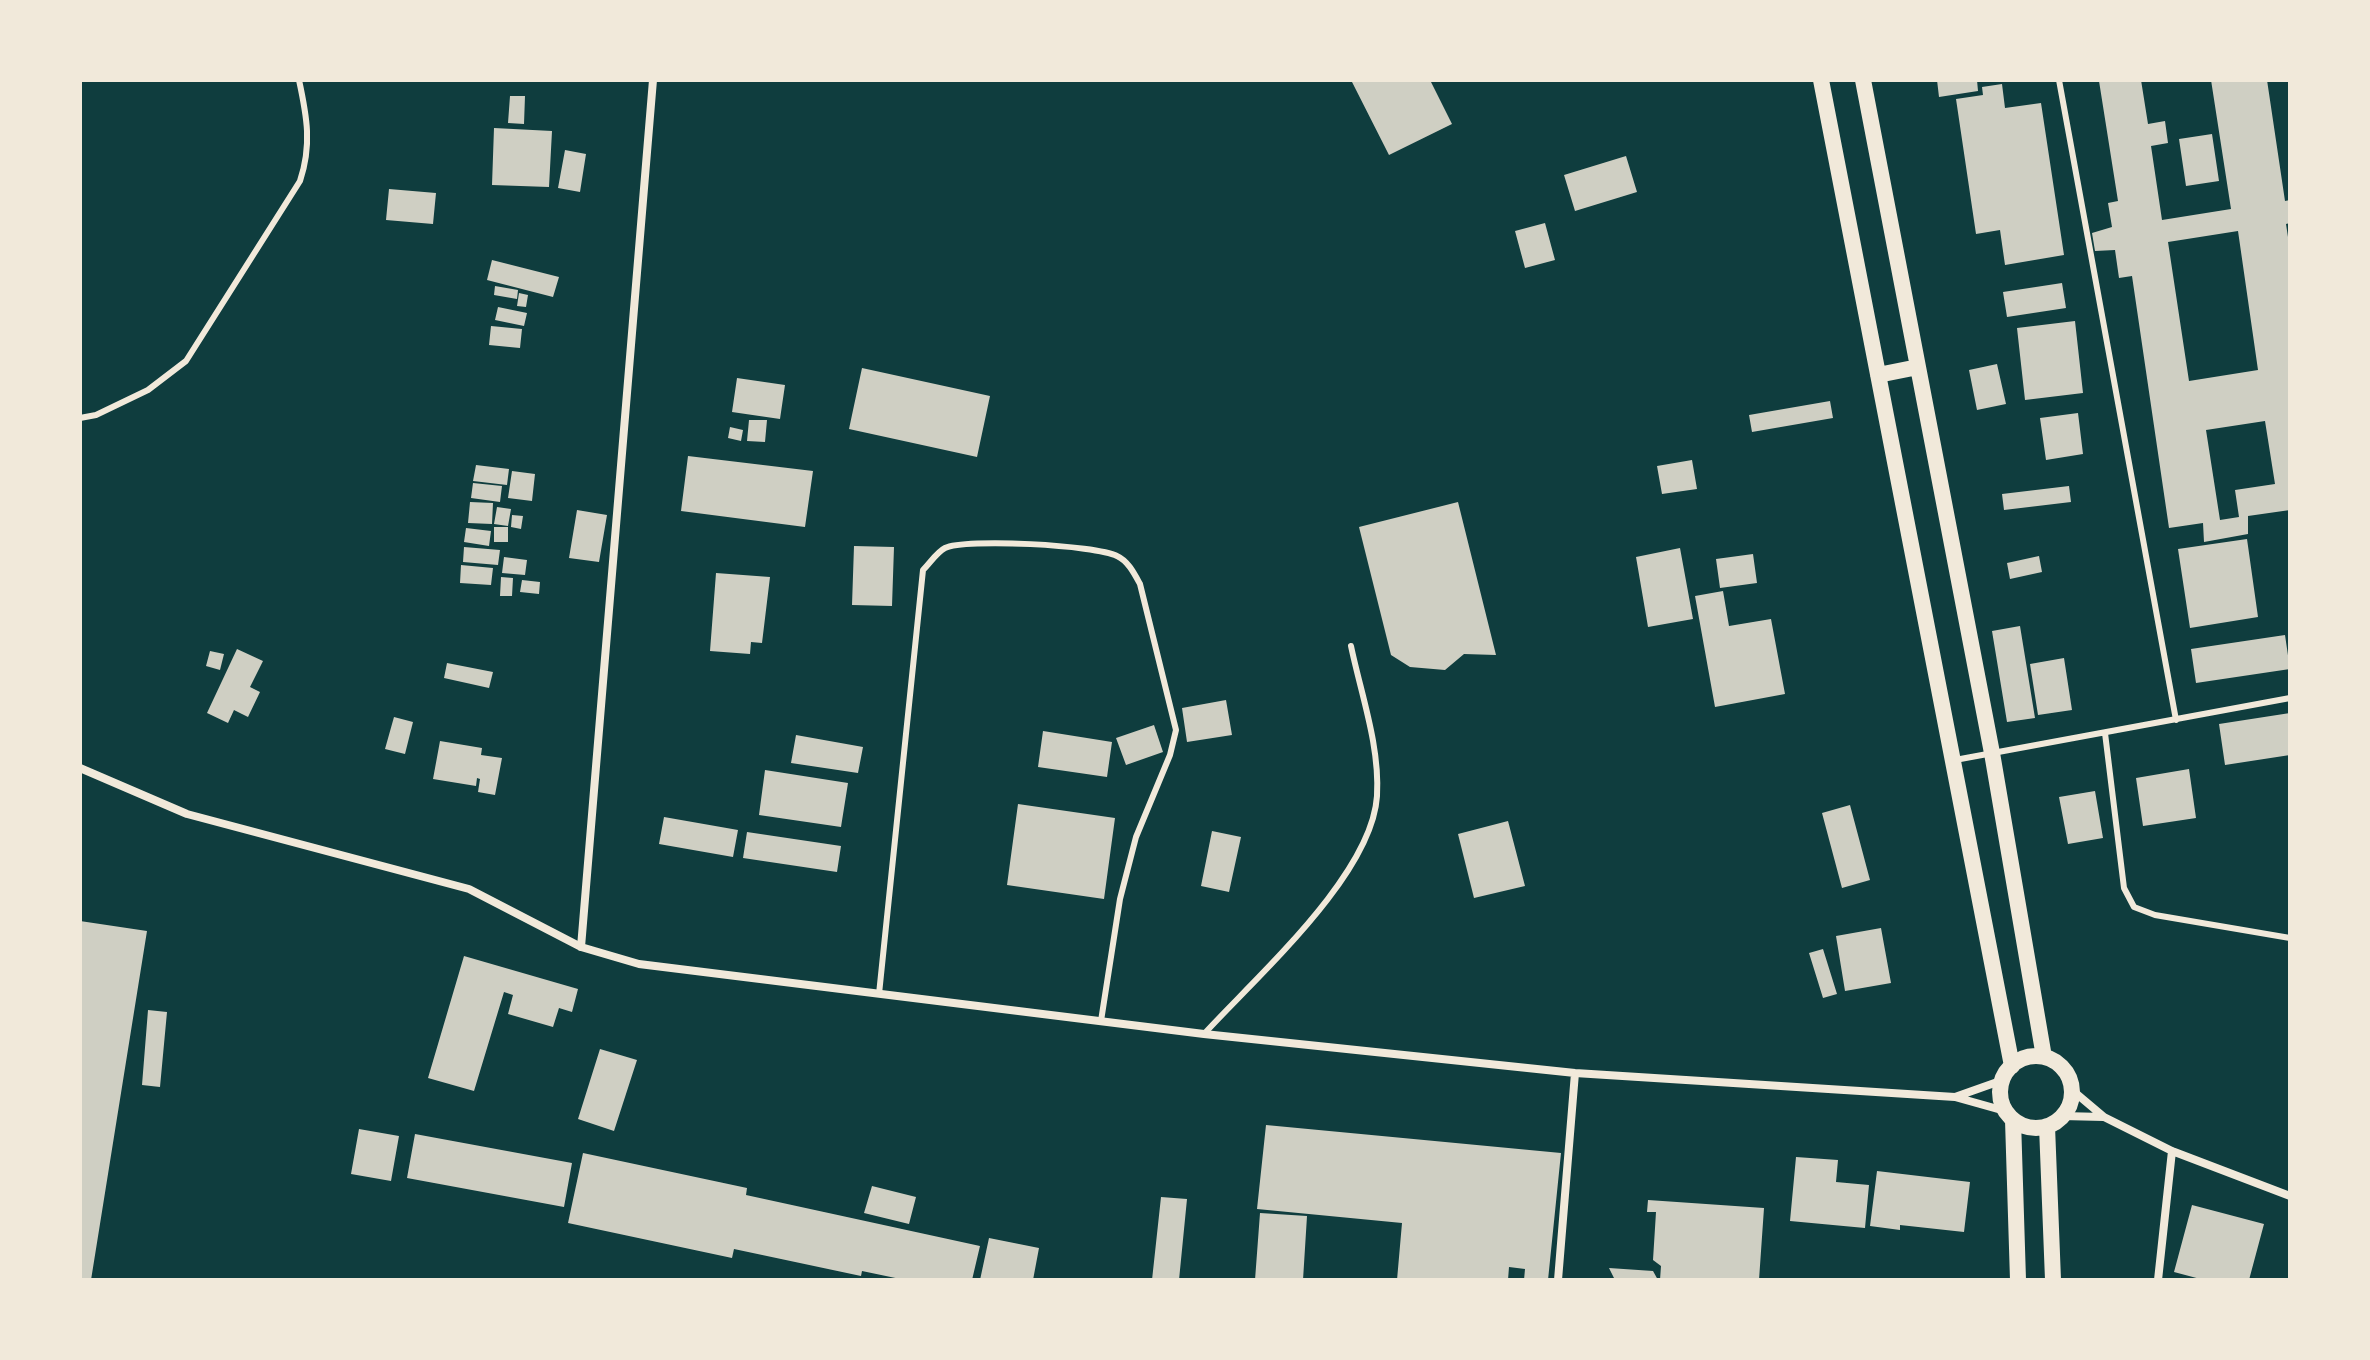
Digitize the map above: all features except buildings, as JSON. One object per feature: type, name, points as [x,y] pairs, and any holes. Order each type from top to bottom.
[{"type":"main road","points":[[1821,80],[2007,1073],[2001,1099],[2009,1115],[2018,1280]]},
{"type":"main road","points":[[1863,80],[1992,753],[2044,1057]]},
{"type":"main road","points":[[1878,375],[1918,367]]},
{"type":"main road","points":[[2007,1073],[2032,1057],[2044,1057],[2064,1069],[2072,1090],[2062,1116],[2047,1126],[2023,1126],[2009,1115]]},
{"type":"main road","points":[[2047,1126],[2053,1280]]},
{"type":"street","points":[[581,947],[653,80]]},
{"type":"street","points":[[80,768],[187,814],[469,889],[581,947],[639,964],[1204,1034],[1575,1073],[1955,1097],[2009,1115]]},
{"type":"street","points":[[1558,1280],[1575,1073]]},
{"type":"street","points":[[1955,1097],[2007,1073]]},
{"type":"street","points":[[2072,1090],[2104,1117],[2172,1151],[2290,1196]]},
{"type":"street","points":[[2062,1116],[2104,1117]]},
{"type":"street","points":[[2158,1280],[2172,1151]]},
{"type":"lane","points":[[80,418],[96,415],[148,390],[186,361],[300,181],[310,153],[308,121],[299,80]]},
{"type":"lane","points":[[2059,80],[2176,720]]},
{"type":"lane","points":[[879,994],[923,570],[943,549],[967,542],[1090,549],[1116,555],[1131,568],[1140,584],[1176,730],[1170,755],[1136,837],[1120,899],[1101,1021]]},
{"type":"lane","points":[[1204,1034],[1326,901],[1359,856],[1371,827],[1377,797],[1376,763],[1351,646]]},
{"type":"lane","points":[[1951,761],[2290,698]]},
{"type":"lane","points":[[2105,733],[2124,888],[2134,907],[2155,915],[2290,938]]}]
